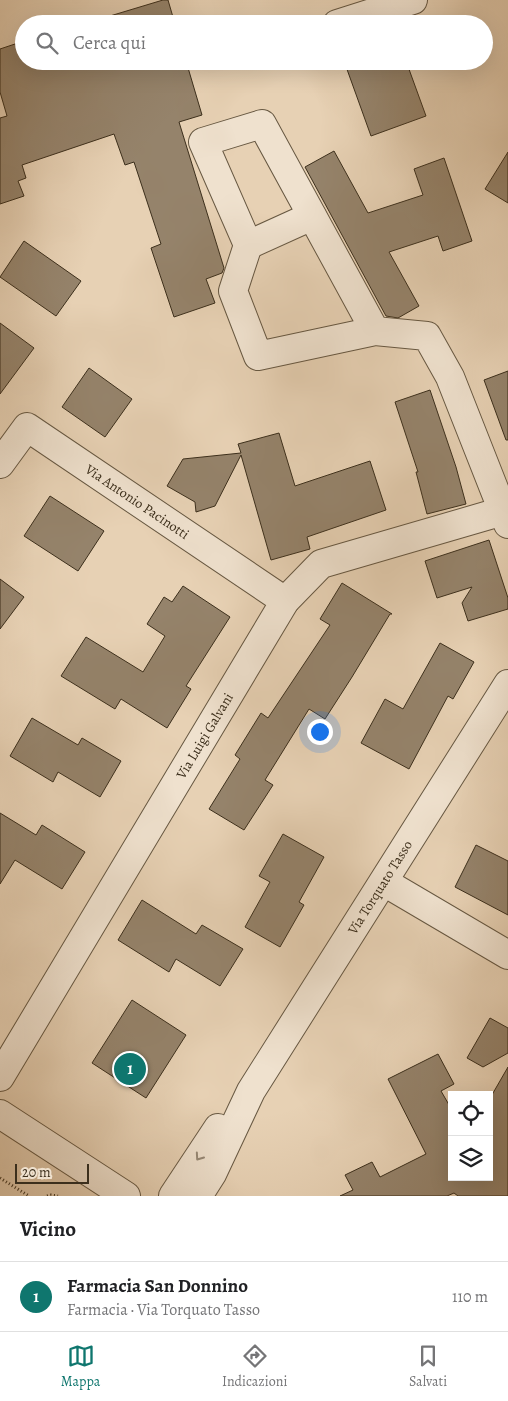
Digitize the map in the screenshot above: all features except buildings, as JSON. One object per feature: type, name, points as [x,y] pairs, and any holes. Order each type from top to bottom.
[{"type":"street","points":[[366,15],[414,0]]},
{"type":"street","points":[[375,331],[262,124],[203,142],[248,245],[232,291],[258,356],[375,331],[427,336],[450,377],[506,516]]},
{"type":"street","points":[[248,245],[312,216]]},
{"type":"street","name":"Via Antonio Pacinotti","points":[[0,464],[27,427],[285,600]]},
{"type":"street","name":"Via Luigi Galvani","points":[[0,1077],[285,600],[321,564],[506,516]]},
{"type":"street","name":"Via Torquato Tasso","points":[[198,1196],[212,1174],[251,1092],[506,691]]},
{"type":"street","points":[[384,882],[508,955]]},
{"type":"street","name":"Via Torquato Tasso","points":[[173,1196],[221,1124],[251,1092]]},
{"type":"street","points":[[0,1114],[126,1196]]},
{"type":"path","points":[[0,1178],[29,1196]]},
{"type":"path","points":[[47,1196],[51,1194],[58,1196]]},
{"type":"place","name":"Farmacia San Donnino","points":[[130,1069]]}]
